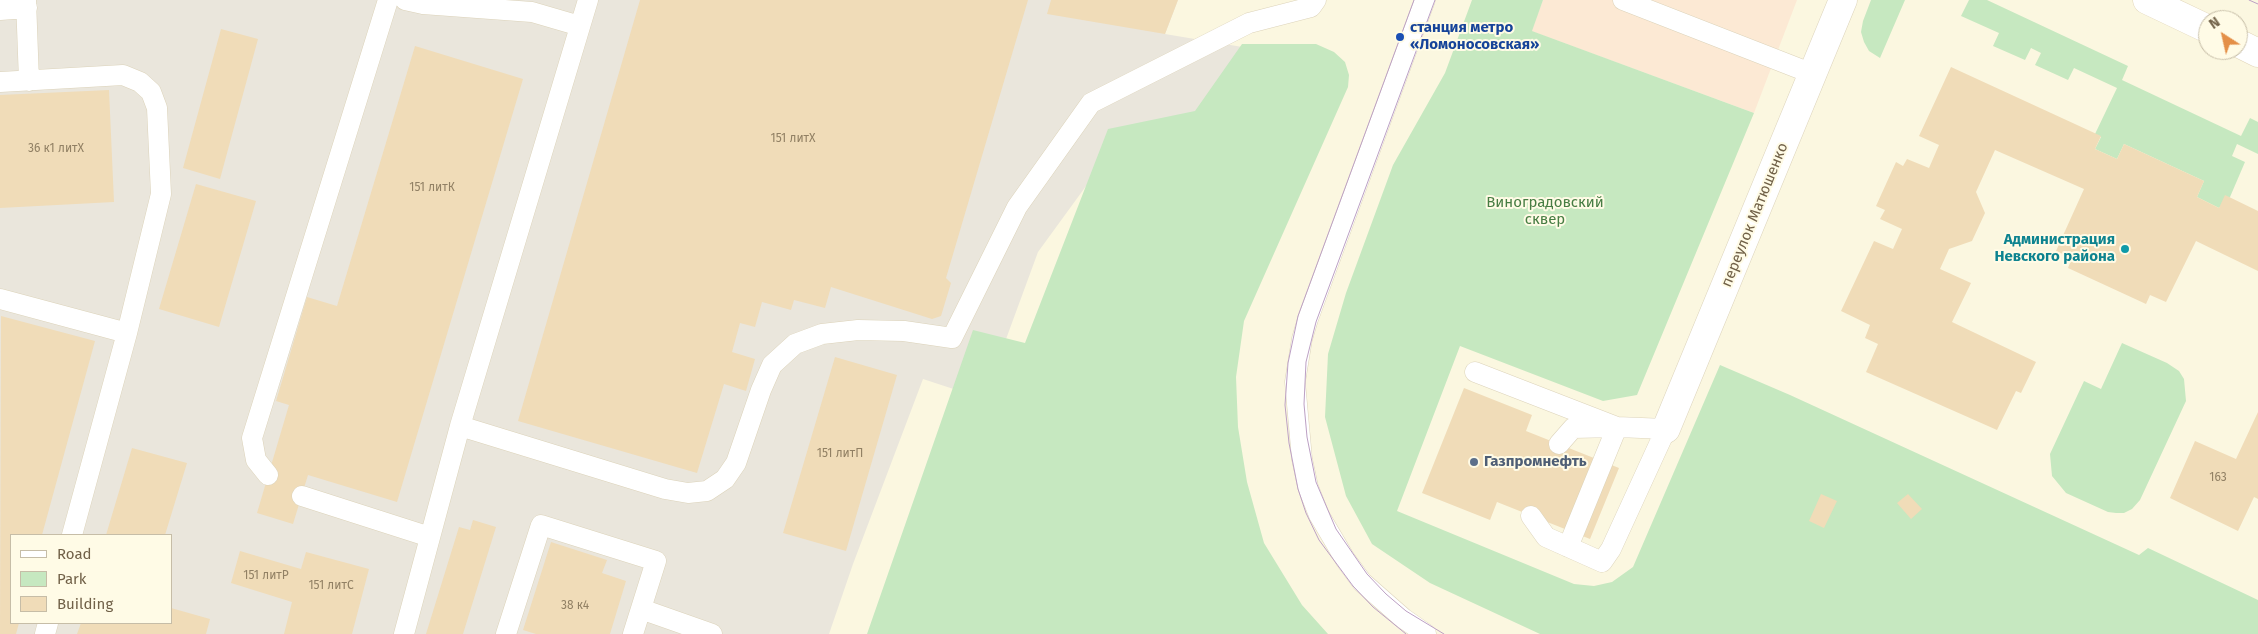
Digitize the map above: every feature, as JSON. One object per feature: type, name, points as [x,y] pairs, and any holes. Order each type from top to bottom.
[{"type":"street","name":"переулок Матюшенко","points":[[1666,429],[1843,0]]},
{"type":"street","points":[[2147,0],[2198,24]]},
{"type":"lane","points":[[268,475],[256,460],[252,438],[388,0]]},
{"type":"lane","points":[[405,0],[423,4],[532,12],[580,26]]},
{"type":"lane","points":[[404,634],[460,426],[588,0]]},
{"type":"lane","points":[[460,426],[666,489],[688,492],[707,491],[725,480],[736,463],[761,390],[772,365],[795,344],[822,334],[858,330],[904,330],[952,338],[1017,207],[1091,104],[1249,23],[1311,7],[1316,0]]},
{"type":"lane","points":[[1425,0],[1308,319],[1298,360],[1295,401],[1302,459],[1308,487],[1319,516],[1345,559],[1362,582],[1402,618],[1426,634]]},
{"type":"lane","points":[[1623,0],[1813,74]]},
{"type":"lane","points":[[0,10],[26,4],[29,81]]},
{"type":"lane","points":[[0,82],[123,75],[140,82],[151,92],[157,108],[161,194],[127,333],[72,534]]},
{"type":"lane","points":[[0,299],[127,333]]},
{"type":"lane","points":[[1475,372],[1617,427]]},
{"type":"lane","points":[[1568,547],[1617,427]]},
{"type":"lane","points":[[1531,516],[1546,537],[1602,562],[1611,549],[1666,429],[1573,428],[1559,444]]},
{"type":"lane","points":[[302,496],[430,537]]},
{"type":"lane","points":[[506,634],[541,525],[656,561],[633,634]]},
{"type":"lane","points":[[641,609],[712,634]]},
{"type":"shaded area","points":[[0,0],[1178,0],[1165,34],[1278,53],[1222,122],[1105,160],[1038,252],[984,399],[923,379],[853,564],[829,634],[0,634]]},
{"type":"shaded area","points":[[1543,0],[1797,0],[1754,113],[1531,31]]},
{"type":"green space","name":"Виноградовский сквер","points":[[1472,0],[1543,0],[1532,31],[1754,113],[1637,395],[1603,401],[1460,346],[1397,511],[1574,584],[1594,586],[1612,582],[1633,567],[1720,365],[1790,395],[2139,555],[2148,548],[2258,600],[2258,634],[1540,634],[1430,583],[1372,544],[1346,496],[1325,417],[1328,354],[1346,293],[1393,165],[1445,73]]},
{"type":"green space","points":[[1871,0],[1905,0],[1880,58],[1869,51],[1861,32]]},
{"type":"green space","points":[[1969,0],[1987,0],[2128,66],[2122,80],[2241,136],[2250,118],[2258,122],[2258,154],[2237,144],[2232,156],[2245,162],[2230,197],[2219,208],[2197,197],[2204,181],[2124,144],[2117,159],[2095,149],[2101,137],[2095,134],[2117,88],[2074,68],[2068,80],[2035,65],[2041,53],[2031,48],[2025,60],[1993,46],[1999,33],[1961,16]]},
{"type":"green space","points":[[1242,44],[1316,44],[1334,52],[1345,62],[1349,75],[1348,87],[1244,321],[1236,377],[1238,427],[1247,482],[1264,543],[1302,605],[1328,634],[867,634],[973,330],[1025,343],[1108,129],[1195,111]]},
{"type":"green space","points":[[2122,343],[2167,363],[2179,371],[2184,379],[2186,401],[2140,500],[2132,509],[2124,513],[2116,513],[2108,512],[2066,493],[2052,476],[2050,454],[2084,381],[2101,389]]},
{"type":"building","points":[[640,0],[1028,0],[946,278],[951,283],[941,316],[932,319],[831,287],[825,308],[794,300],[791,310],[762,302],[755,327],[740,323],[732,352],[755,359],[746,391],[724,384],[697,473],[518,421]]},
{"type":"building","points":[[1051,0],[1178,0],[1165,34],[1047,14]]},
{"type":"building","points":[[221,29],[258,39],[220,179],[183,168]]},
{"type":"building","points":[[415,46],[523,79],[397,502],[308,475],[293,524],[257,513],[289,405],[276,401],[307,297],[337,306]]},
{"type":"building","name":"Администрация Невского района","points":[[1951,67],[2101,136],[2095,149],[2117,159],[2124,144],[2204,181],[2197,197],[2219,208],[2225,195],[2258,211],[2258,271],[2196,241],[2166,302],[2150,295],[2146,304],[2068,268],[2072,258],[2056,251],[2084,189],[1995,150],[1976,192],[1985,213],[1972,241],[1949,249],[1940,269],[1971,283],[1952,322],[2036,362],[2021,393],[2016,391],[1997,430],[1866,372],[1878,344],[1865,338],[1870,325],[1841,311],[1874,241],[1893,249],[1902,229],[1880,219],[1885,210],[1876,206],[1896,162],[1903,166],[1907,159],[1929,168],[1939,145],[1919,136]]},
{"type":"building","points":[[109,90],[114,202],[0,208],[0,95]]},
{"type":"building","points":[[196,184],[256,201],[219,327],[159,309]]},
{"type":"building","points":[[1,316],[95,341],[42,534],[10,534],[10,624],[19,624],[16,634],[0,634]]},
{"type":"building","points":[[835,357],[897,375],[846,551],[783,533]]},
{"type":"building","points":[[1464,388],[1532,415],[1526,431],[1619,468],[1590,539],[1497,502],[1490,520],[1422,493]]},
{"type":"building","points":[[2258,412],[2258,499],[2254,497],[2238,531],[2170,498],[2195,441],[2236,459]]},
{"type":"building","points":[[132,448],[187,463],[165,534],[106,534]]},
{"type":"building","points":[[1821,494],[1837,501],[1824,528],[1809,521]]},
{"type":"building","points":[[1908,494],[1922,509],[1911,519],[1897,503]]},
{"type":"building","points":[[473,520],[496,527],[463,634],[426,634],[459,527],[470,530]]},
{"type":"building","points":[[551,542],[607,560],[602,573],[626,581],[610,634],[536,634],[523,630]]},
{"type":"building","points":[[240,551],[301,569],[306,552],[369,569],[352,634],[284,634],[292,602],[231,583]]},
{"type":"building","points":[[172,608],[210,619],[206,634],[77,634],[81,624],[172,624]]},
{"type":"tram line","points":[[1406,634],[1373,607],[1353,586],[1319,540],[1306,513],[1298,489],[1289,443],[1285,405],[1288,363],[1298,316],[1414,0]]},
{"type":"tram line","points":[[1435,0],[1316,322],[1306,362],[1304,404],[1307,437],[1316,482],[1336,529],[1367,574],[1386,594],[1406,611],[1444,634]]},
{"type":"tram line","points":[[2249,0],[2258,4]]},
{"type":"place","name":"станция метро «Ломоносовская»","points":[[1400,37]]},
{"type":"place","name":"Администрация Невского района","points":[[2125,249]]},
{"type":"place","name":"Газпромнефть","points":[[1474,462]]}]
